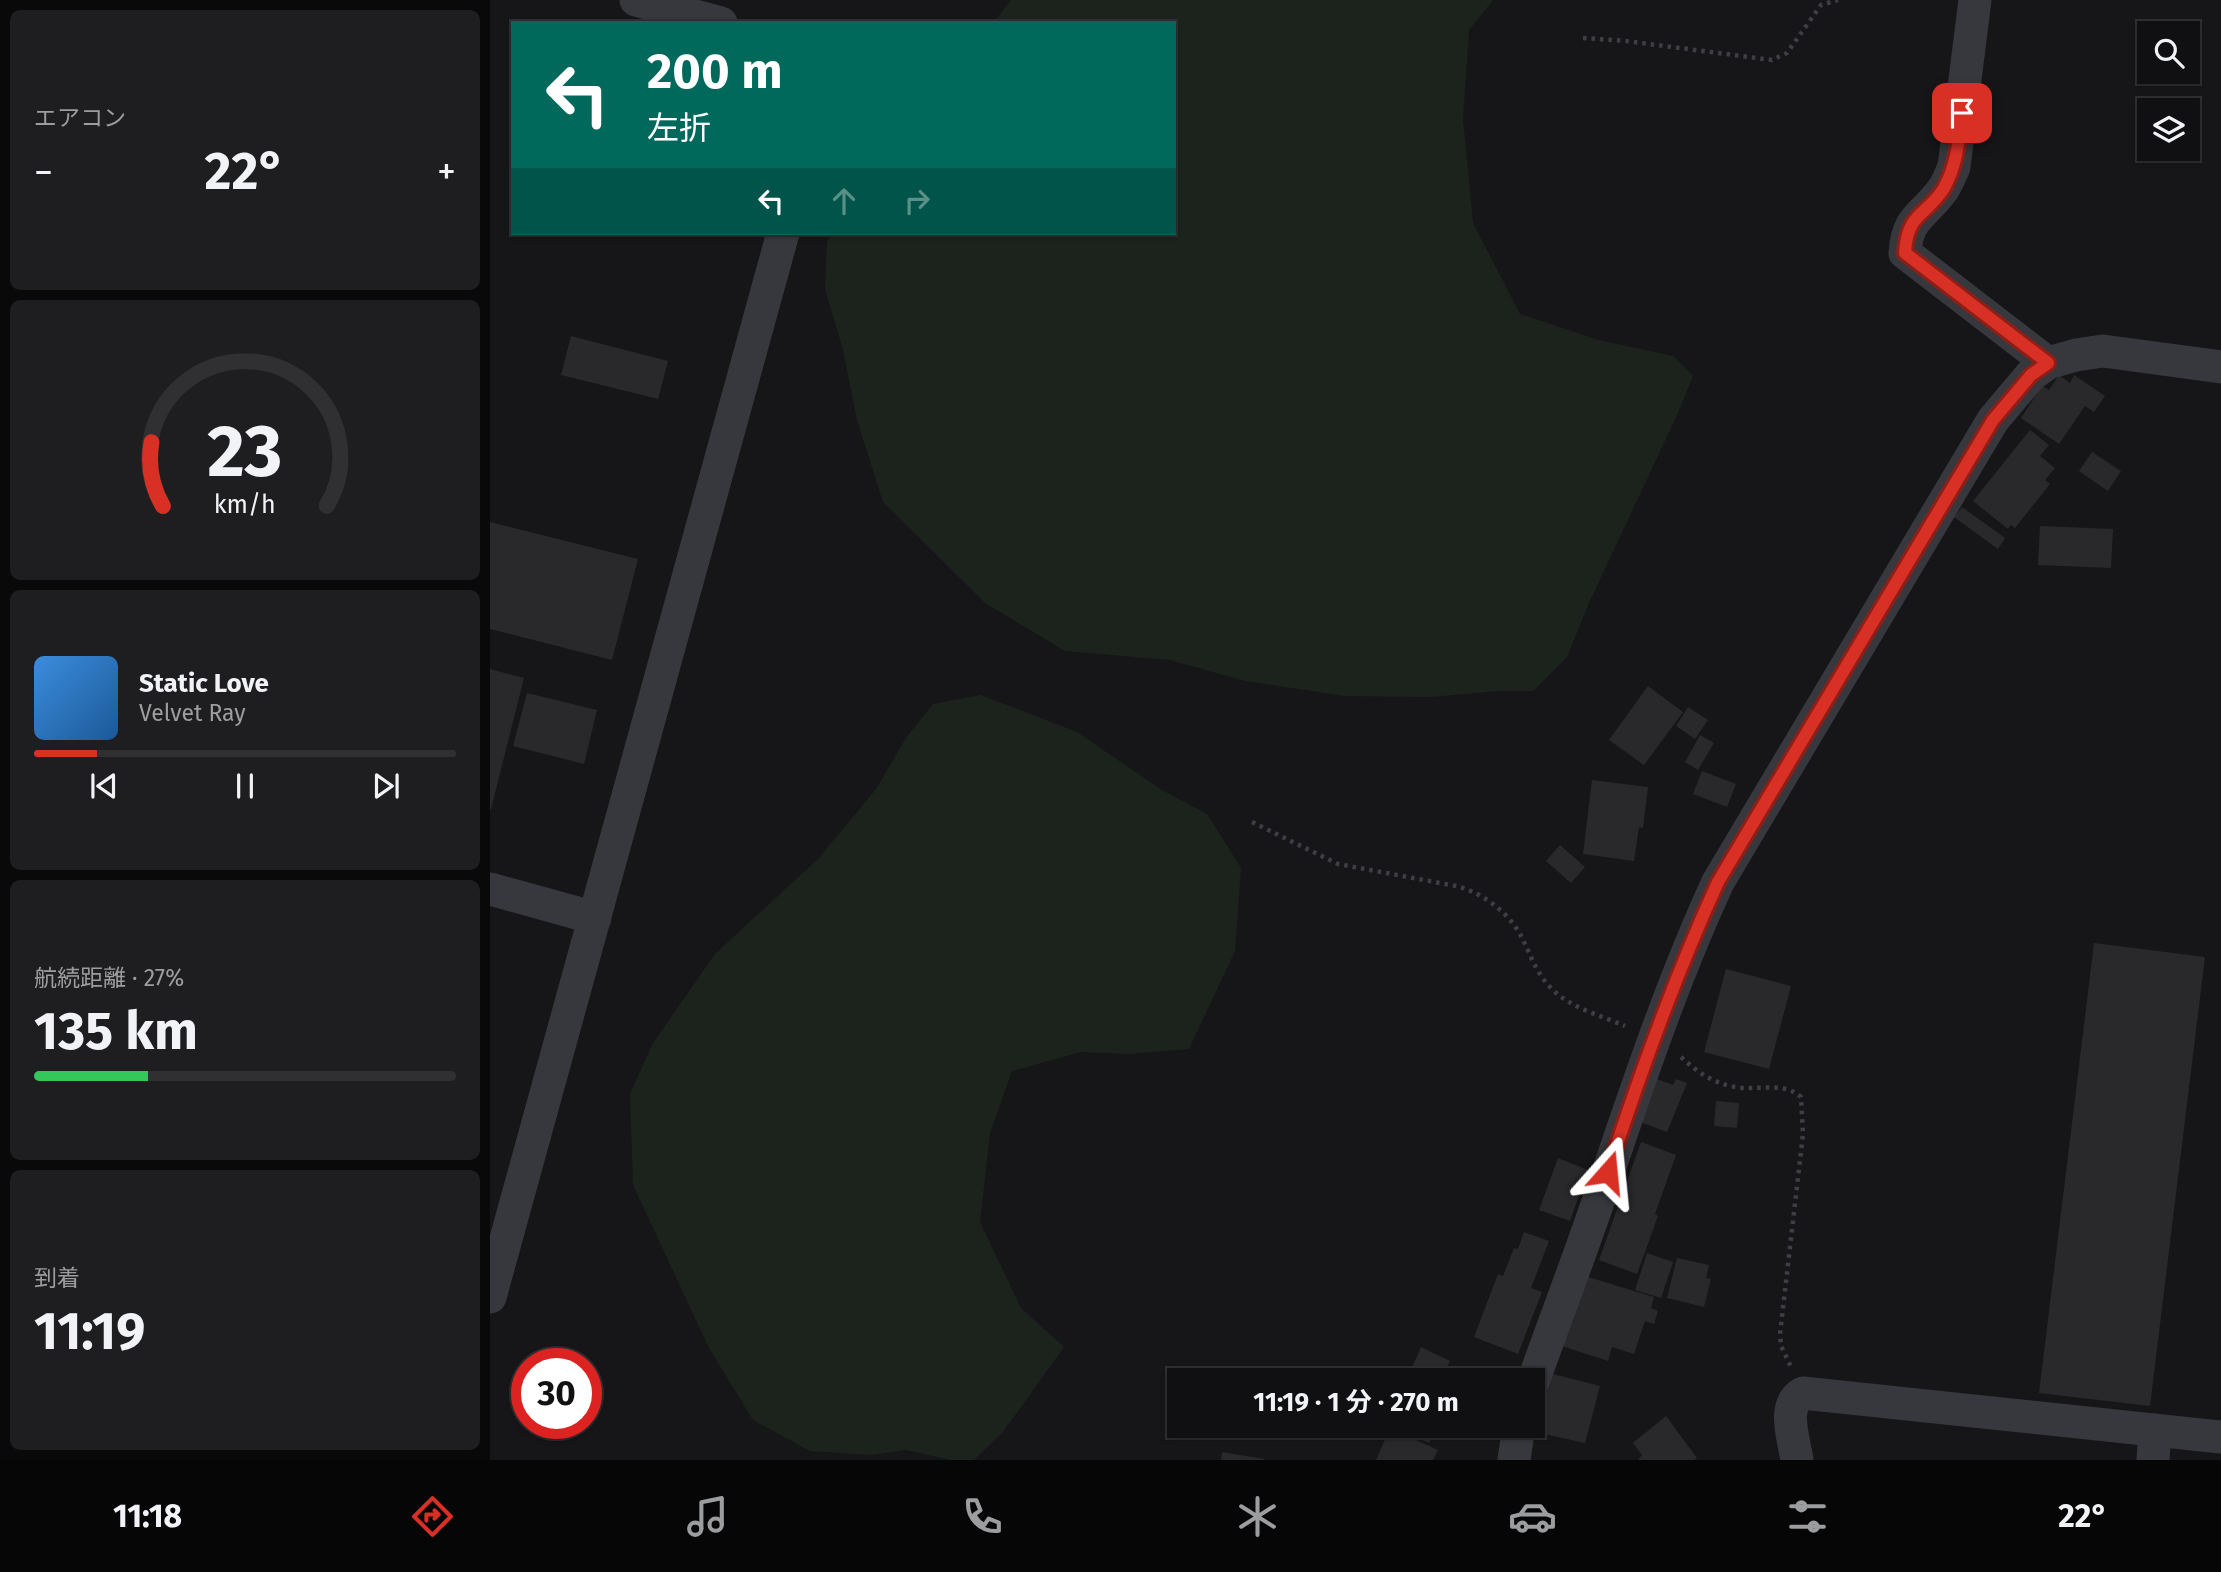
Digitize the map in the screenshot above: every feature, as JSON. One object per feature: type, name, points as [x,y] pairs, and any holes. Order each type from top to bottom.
[{"type":"street","points":[[636,0],[714,21]]},
{"type":"street","points":[[1975,0],[1954,167],[1942,191],[1911,224],[1906,236],[1905,253],[2048,363]]},
{"type":"street","points":[[490,1297],[782,235]]},
{"type":"street","points":[[1538,1368],[1600,1197],[1641,1072],[1699,922],[1718,882],[1993,420],[2031,375],[2048,363],[2103,351],[2221,367]]},
{"type":"street","points":[[490,889],[595,918]]},
{"type":"street","points":[[1797,1460],[1790,1413],[1794,1400],[1803,1393],[2154,1445],[2221,1437]]},
{"type":"street","points":[[1514,1460],[1517,1438]]},
{"type":"path","points":[[1583,38],[1772,60],[1787,53],[1821,5],[1838,0]]},
{"type":"shaded area","points":[[1011,0],[1493,0],[1469,30],[1463,119],[1473,223],[1520,314],[1598,340],[1673,356],[1693,376],[1567,657],[1533,691],[1431,697],[1345,696],[1245,681],[1170,660],[1065,651],[985,603],[883,502],[857,420],[843,350],[825,289],[827,242],[830,235],[1176,235],[1176,21],[995,21]]},
{"type":"shaded area","points":[[981,695],[1077,732],[1162,790],[1207,814],[1241,868],[1235,951],[1189,1049],[1129,1054],[1081,1052],[1012,1071],[990,1133],[980,1222],[1021,1308],[1064,1347],[1003,1432],[974,1460],[951,1460],[906,1450],[871,1455],[810,1451],[753,1420],[709,1348],[633,1185],[630,1094],[653,1043],[715,954],[818,859],[876,789],[906,738],[933,704]]},
{"type":"building","points":[[571,336],[668,361],[658,399],[561,375]]},
{"type":"building","points":[[2059,375],[2070,383],[2074,375],[2105,396],[2094,412],[2085,406],[2059,444],[2021,418],[2042,386],[2049,390]]},
{"type":"building","points":[[2030,430],[2049,445],[2040,456],[2055,468],[2045,480],[2050,484],[2015,528],[2011,525],[2008,529],[1973,501]]},
{"type":"building","points":[[2092,452],[2121,471],[2108,491],[2079,471]]},
{"type":"building","points":[[1962,507],[2005,538],[1998,549],[1954,517]]},
{"type":"building","points":[[490,522],[638,559],[612,660],[490,629]]},
{"type":"building","points":[[2040,526],[2113,529],[2111,568],[2038,565]]},
{"type":"building","points":[[490,669],[524,678],[491,809],[490,809]]},
{"type":"building","points":[[1648,686],[1683,712],[1644,765],[1609,740]]},
{"type":"building","points":[[527,693],[597,710],[584,764],[513,746]]},
{"type":"building","points":[[1688,707],[1708,720],[1695,739],[1676,726]]},
{"type":"building","points":[[1700,735],[1714,743],[1698,770],[1685,762]]},
{"type":"building","points":[[1702,771],[1736,784],[1727,807],[1693,794]]},
{"type":"building","points":[[1592,780],[1648,787],[1643,828],[1639,827],[1634,861],[1583,854]]},
{"type":"building","points":[[1560,845],[1585,867],[1571,883],[1546,861]]},
{"type":"building","points":[[2094,943],[2205,957],[2150,1406],[2039,1393]]},
{"type":"building","points":[[1726,969],[1791,986],[1769,1069],[1704,1052]]},
{"type":"building","points":[[1657,1079],[1673,1085],[1676,1079],[1687,1083],[1667,1132],[1640,1122]]},
{"type":"building","points":[[1716,1101],[1739,1103],[1737,1128],[1714,1126]]},
{"type":"building","points":[[1641,1142],[1676,1155],[1637,1274],[1599,1260]]},
{"type":"building","points":[[1558,1158],[1588,1170],[1570,1221],[1539,1210]]},
{"type":"building","points":[[1524,1232],[1549,1241],[1531,1288],[1542,1292],[1518,1354],[1474,1337],[1498,1274],[1503,1276],[1514,1248],[1518,1249]]},
{"type":"building","points":[[1647,1253],[1673,1262],[1661,1298],[1635,1290]]},
{"type":"building","points":[[1677,1258],[1709,1265],[1706,1278],[1711,1279],[1704,1307],[1667,1298]]},
{"type":"building","points":[[1585,1276],[1654,1297],[1651,1308],[1658,1311],[1654,1324],[1645,1321],[1634,1354],[1612,1347],[1608,1361],[1562,1346]]},
{"type":"building","points":[[1421,1347],[1450,1361],[1447,1367],[1449,1368],[1412,1368]]},
{"type":"building","points":[[1549,1373],[1600,1386],[1585,1443],[1545,1434],[1545,1390]]},
{"type":"building","points":[[1666,1416],[1697,1458],[1638,1460],[1642,1455],[1633,1443]]},
{"type":"building","points":[[1386,1438],[1412,1438],[1438,1450],[1433,1460],[1376,1460]]},
{"type":"building","points":[[1418,1438],[1431,1438],[1429,1443]]},
{"type":"building","points":[[1222,1452],[1264,1459],[1264,1460],[1221,1460]]},
{"type":"route","points":[[1608,1172],[1641,1072],[1699,922],[1718,882],[1993,420],[2031,375],[2048,363],[1905,253],[1906,236],[1911,224],[1942,191],[1954,167],[1962,113]]}]
